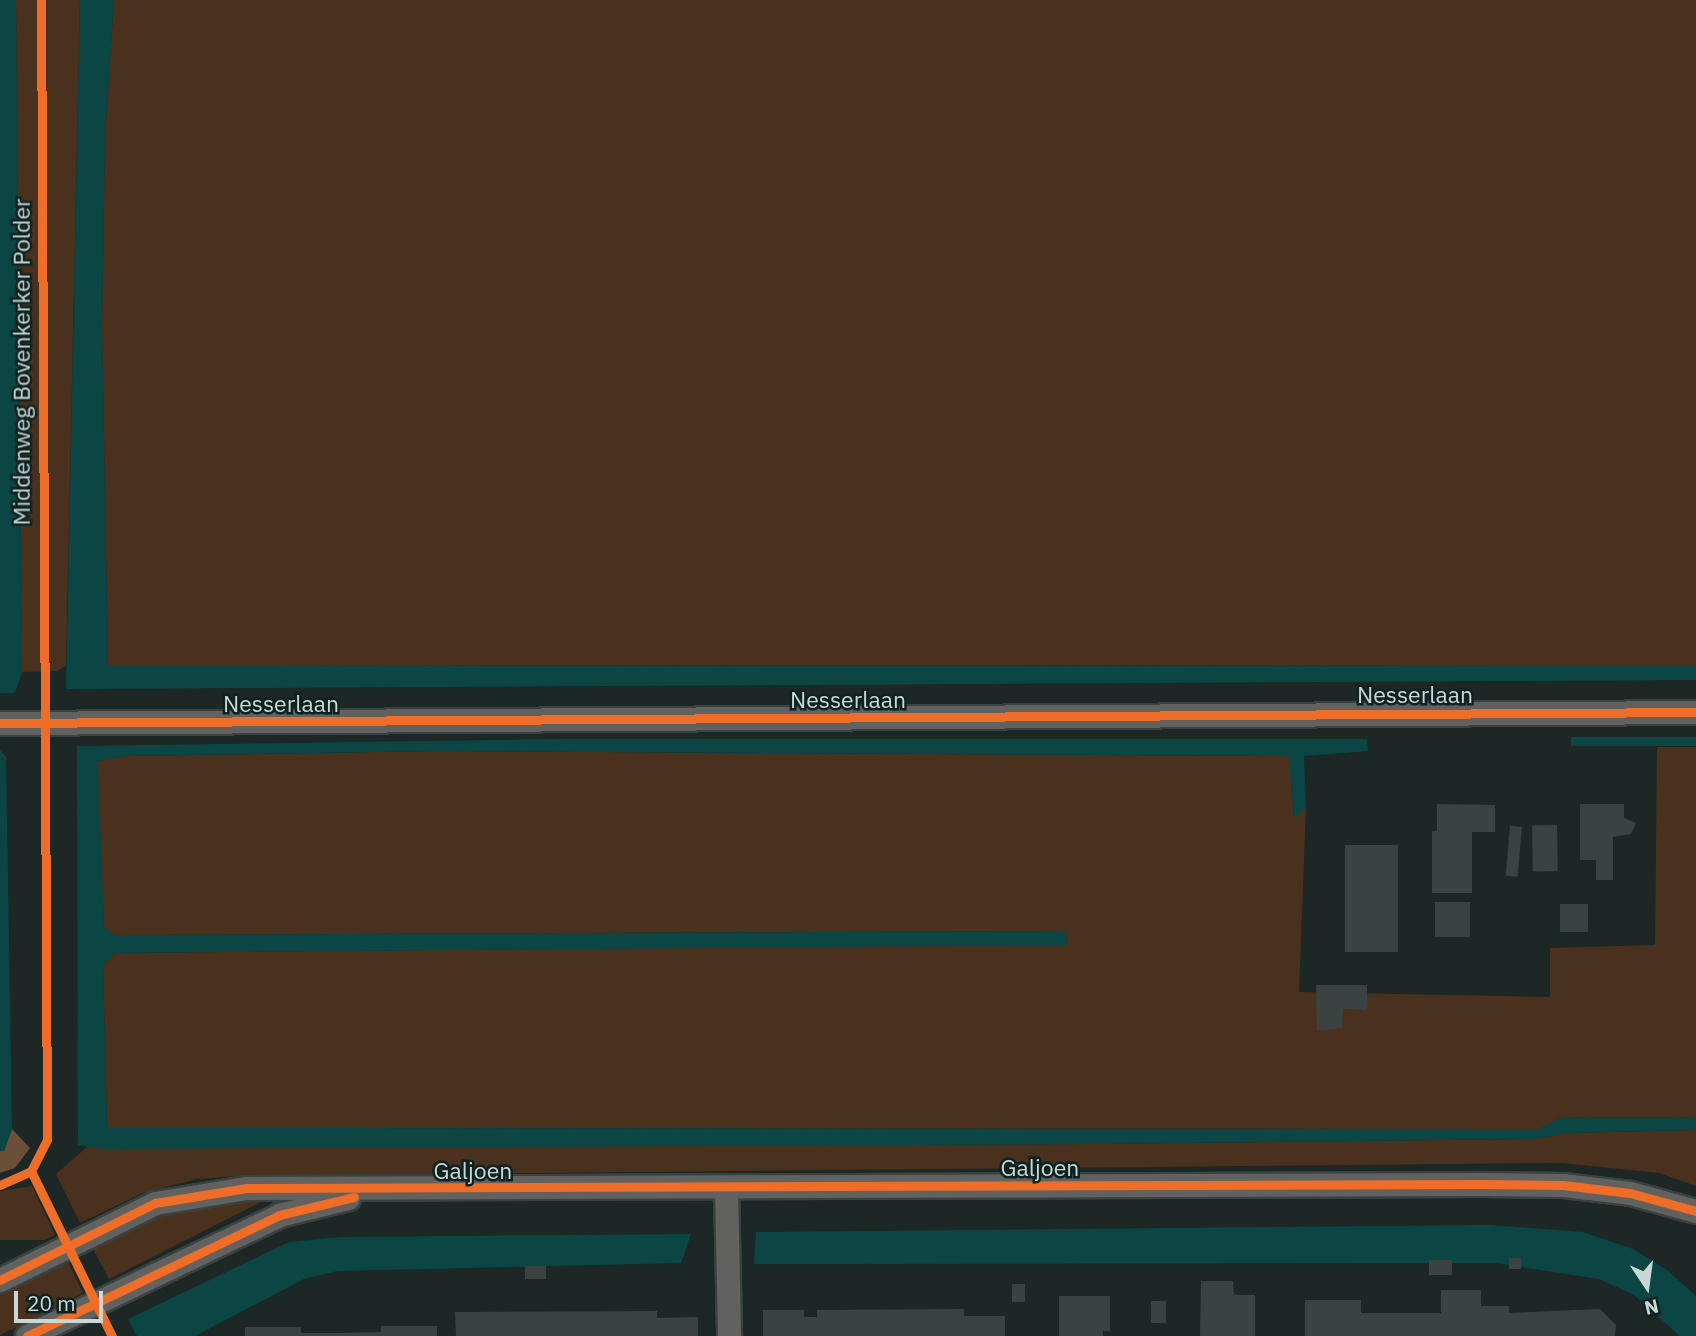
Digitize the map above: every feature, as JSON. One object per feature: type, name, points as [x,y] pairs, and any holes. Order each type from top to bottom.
[{"type":"street","name":"Nesserlaan","points":[[0,723],[1696,712]]},
{"type":"street","name":"Galjoen","points":[[0,1280],[155,1203],[247,1188],[380,1190],[1563,1185],[1630,1193],[1696,1212]]},
{"type":"street","points":[[726,1188],[729,1333]]},
{"type":"street","name":"Galjoen","points":[[27,1336],[279,1214],[380,1190]]},
{"type":"shaded area","points":[[16,0],[80,0],[66,666],[56,671],[22,672]]},
{"type":"shaded area","points":[[114,0],[1696,0],[1696,665],[108,666],[102,328],[105,137]]},
{"type":"shaded area","points":[[1657,747],[1696,747],[1696,1117],[1560,1118],[1540,1129],[107,1128],[103,964],[115,953],[1067,944],[1065,931],[114,935],[104,927],[97,761],[126,756],[439,751],[1289,756],[1294,817],[1306,808],[1299,992],[1550,997],[1550,948],[1655,945]]},
{"type":"shaded area","points":[[12,1129],[30,1148],[15,1168],[0,1173],[0,1151],[4,1151]]},
{"type":"shaded area","points":[[1696,1130],[1696,1186],[1659,1173],[1562,1163],[240,1176],[197,1179],[143,1193],[80,1223],[56,1174],[88,1146],[1095,1144],[1534,1139],[1566,1133]]},
{"type":"shaded area","points":[[32,1186],[55,1235],[45,1240],[0,1240],[0,1191]]},
{"type":"shaded area","points":[[271,1197],[109,1279],[92,1247],[160,1214],[219,1201]]},
{"type":"shaded area","points":[[67,1260],[83,1293],[0,1335],[0,1292]]},
{"type":"water","points":[[0,0],[16,0],[22,672],[15,693],[0,693]]},
{"type":"water","points":[[80,0],[114,0],[105,137],[102,328],[108,666],[1696,665],[1696,680],[66,689]]},
{"type":"water","points":[[1571,737],[1696,737],[1696,746],[1571,746]]},
{"type":"water","points":[[558,739],[1367,739],[1368,751],[1304,756],[1306,808],[1294,818],[1289,756],[439,751],[126,756],[98,761],[104,927],[114,935],[1066,931],[1067,945],[115,953],[103,964],[107,1128],[1540,1129],[1560,1118],[1696,1117],[1696,1130],[1566,1133],[1534,1139],[1095,1144],[102,1149],[78,1145],[77,746]]},
{"type":"water","points":[[0,750],[6,757],[12,1129],[4,1151],[0,1151]]},
{"type":"water","points":[[1490,1225],[1583,1232],[1633,1249],[1667,1270],[1696,1296],[1696,1336],[1680,1336],[1634,1295],[1599,1279],[1495,1263],[754,1264],[756,1232]]},
{"type":"water","points":[[691,1234],[681,1263],[337,1271],[304,1279],[195,1336],[137,1336],[128,1319],[289,1242],[341,1237]]},
{"type":"building","points":[[1437,804],[1495,805],[1495,832],[1472,832],[1472,893],[1432,893],[1432,831],[1437,831]]},
{"type":"building","points":[[1580,804],[1624,804],[1624,818],[1636,823],[1631,834],[1613,837],[1613,880],[1596,880],[1596,860],[1580,860]]},
{"type":"building","points":[[1532,825],[1557,825],[1558,871],[1533,871]]},
{"type":"building","points":[[1510,826],[1522,827],[1518,877],[1506,876]]},
{"type":"building","points":[[1345,845],[1398,845],[1398,952],[1345,952]]},
{"type":"building","points":[[1435,902],[1470,902],[1470,937],[1435,937]]},
{"type":"building","points":[[1560,904],[1588,904],[1588,932],[1560,932]]},
{"type":"building","points":[[1316,985],[1367,985],[1367,1010],[1343,1009],[1342,1028],[1317,1031]]},
{"type":"building","points":[[1509,1258],[1521,1258],[1521,1269],[1509,1269]]},
{"type":"building","points":[[1429,1260],[1452,1260],[1452,1275],[1429,1275]]},
{"type":"building","points":[[525,1266],[546,1266],[546,1279],[525,1279]]},
{"type":"building","points":[[1201,1281],[1233,1281],[1234,1295],[1255,1295],[1255,1336],[1200,1336]]},
{"type":"building","points":[[1012,1284],[1025,1284],[1025,1302],[1012,1302]]},
{"type":"building","points":[[1441,1290],[1481,1290],[1481,1306],[1509,1306],[1509,1313],[1600,1309],[1616,1325],[1615,1336],[1305,1336],[1305,1300],[1361,1300],[1361,1313],[1441,1313]]},
{"type":"building","points":[[1059,1296],[1110,1296],[1110,1331],[1103,1331],[1103,1336],[1059,1336]]},
{"type":"building","points":[[1151,1301],[1166,1301],[1166,1323],[1151,1323]]},
{"type":"building","points":[[964,1309],[964,1316],[1005,1316],[1005,1336],[763,1336],[763,1310],[804,1310],[804,1317],[817,1317],[817,1310]]},
{"type":"building","points":[[657,1311],[657,1318],[698,1317],[698,1336],[456,1336],[455,1312]]},
{"type":"building","points":[[381,1326],[437,1326],[437,1336],[245,1336],[245,1327],[301,1327],[301,1333],[341,1333],[381,1332]]},
{"type":"cycle path","name":"Middenweg Bovenkerker Polder","points":[[0,1185],[31,1171],[47,1139],[41,0]]},
{"type":"cycle path","points":[[0,723],[1696,712]]},
{"type":"cycle path","points":[[31,1171],[112,1336]]},
{"type":"cycle path","points":[[0,1280],[155,1203],[247,1188],[1563,1185],[1630,1193],[1696,1211]]},
{"type":"cycle path","points":[[27,1336],[279,1215],[354,1197]]}]
